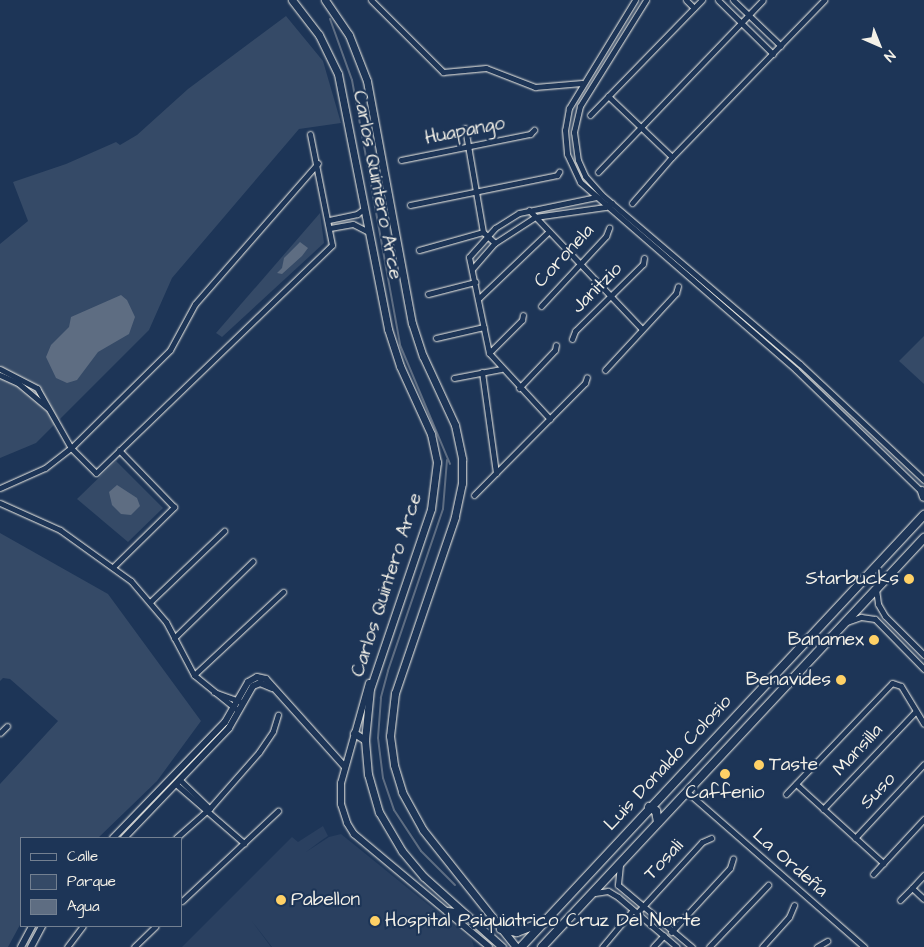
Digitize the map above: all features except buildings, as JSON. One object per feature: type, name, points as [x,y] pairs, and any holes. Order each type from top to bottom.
[{"type":"main road","name":"Carlos Quintero Arce","points":[[292,0],[319,35],[338,74],[388,329],[400,366],[431,434],[437,471],[431,509],[374,672],[366,706],[364,740],[368,774],[384,822],[413,865],[502,947]]},
{"type":"main road","name":"Carlos Quintero Arce","points":[[325,0],[349,35],[367,81],[412,323],[423,356],[455,425],[462,459],[458,506],[394,693],[390,736],[394,765],[402,792],[419,824],[516,947]]},
{"type":"main road","name":"Luis Donaldo Colosio","points":[[520,947],[794,651],[924,515]]},
{"type":"main road","name":"Luis Donaldo Colosio","points":[[543,947],[621,860],[924,538]]},
{"type":"main road","points":[[792,677],[788,665],[794,651]]},
{"type":"main road","points":[[354,732],[359,733],[364,740]]},
{"type":"main road","points":[[649,808],[656,811],[658,822]]},
{"type":"main road","points":[[447,911],[465,913]]},
{"type":"main road","points":[[502,929],[524,931],[544,921]]},
{"type":"street","points":[[371,0],[443,72],[480,68],[535,87],[582,83]]},
{"type":"street","points":[[634,0],[582,83],[570,108],[566,130],[567,154],[580,182],[605,207],[796,370],[923,494]]},
{"type":"street","points":[[646,0],[590,86],[575,120],[574,132],[578,160],[585,176],[612,203],[800,364],[924,480]]},
{"type":"street","points":[[686,0],[694,8]]},
{"type":"street","points":[[590,115],[702,0]]},
{"type":"street","points":[[718,0],[774,54]]},
{"type":"street","points":[[733,0],[781,46]]},
{"type":"street","points":[[598,172],[763,0]]},
{"type":"street","points":[[632,203],[672,157],[774,54],[824,0]]},
{"type":"street","points":[[608,96],[672,157]]},
{"type":"street","points":[[465,128],[483,232],[495,243]]},
{"type":"street","name":"Huapango","points":[[401,160],[530,134],[534,130]]},
{"type":"street","points":[[0,369],[37,388],[71,448],[94,474],[331,246],[329,220],[318,163],[310,134]]},
{"type":"street","points":[[0,488],[45,468],[71,448],[170,350],[195,304],[318,163]]},
{"type":"street","points":[[410,205],[557,175],[559,172]]},
{"type":"street","points":[[550,419],[501,369],[489,353],[469,256],[509,218],[529,210],[602,194]]},
{"type":"street","points":[[472,269],[495,243],[535,217],[605,207],[612,203]]},
{"type":"street","points":[[329,220],[346,217],[365,208]]},
{"type":"street","points":[[529,210],[642,329]]},
{"type":"street","points":[[346,217],[347,224]]},
{"type":"street","points":[[330,228],[347,224],[360,225],[370,233]]},
{"type":"street","name":"Coronela","points":[[541,306],[606,236],[609,228]]},
{"type":"street","points":[[418,250],[483,232]]},
{"type":"street","points":[[478,299],[548,232]]},
{"type":"street","name":"Janitzio","points":[[572,339],[575,331],[643,264],[644,258]]},
{"type":"street","points":[[428,294],[475,282]]},
{"type":"street","points":[[605,370],[676,293],[678,286]]},
{"type":"street","points":[[718,303],[723,297]]},
{"type":"street","points":[[489,353],[522,320],[523,315]]},
{"type":"street","points":[[436,338],[484,327]]},
{"type":"street","points":[[520,388],[555,350],[556,345]]},
{"type":"street","points":[[796,370],[800,364]]},
{"type":"street","points":[[454,378],[501,369]]},
{"type":"street","points":[[482,372],[496,473]]},
{"type":"street","points":[[0,375],[18,383],[49,408]]},
{"type":"street","points":[[474,495],[585,383],[587,376]]},
{"type":"street","points":[[863,435],[870,429]]},
{"type":"street","points":[[113,567],[174,507],[119,450]]},
{"type":"street","points":[[0,503],[60,530],[113,567],[150,602],[174,638],[194,675],[237,710]]},
{"type":"street","points":[[150,602],[224,531]]},
{"type":"street","points":[[174,638],[253,561]]},
{"type":"street","points":[[876,589],[878,604],[885,616],[923,653],[915,657]]},
{"type":"street","points":[[194,675],[283,592]]},
{"type":"street","points":[[844,623],[861,617],[875,619],[915,657],[924,669]]},
{"type":"street","points":[[374,672],[354,732],[345,767],[340,799],[351,830],[489,947]]},
{"type":"street","points":[[114,837],[162,795],[179,783],[192,769],[237,710],[248,682],[262,677],[345,767]]},
{"type":"street","points":[[786,794],[892,683],[901,686],[924,724]]},
{"type":"street","points":[[241,702],[256,684],[274,690]]},
{"type":"street","points":[[213,692],[241,702]]},
{"type":"street","points":[[125,837],[186,764],[237,710]]},
{"type":"street","name":"Mansilla","points":[[823,809],[915,712]]},
{"type":"street","points":[[177,837],[210,808],[263,747],[278,715]]},
{"type":"street","points":[[0,734],[7,726]]},
{"type":"street","points":[[186,764],[192,769]]},
{"type":"street","name":"Suso","points":[[855,838],[924,764]]},
{"type":"street","points":[[179,783],[210,808],[212,814]]},
{"type":"street","points":[[179,783],[205,812],[212,814],[244,843]]},
{"type":"street","points":[[796,784],[882,863]]},
{"type":"street","name":"La Ordeña","points":[[686,792],[864,947]]},
{"type":"street","points":[[182,901],[278,811]]},
{"type":"street","points":[[873,874],[924,819]]},
{"type":"street","name":"Tosali","points":[[602,947],[702,842],[712,838]]},
{"type":"street","points":[[671,932],[730,868],[733,858]]},
{"type":"street","points":[[621,860],[618,885],[671,932],[692,947]]},
{"type":"street","points":[[900,900],[924,875]]},
{"type":"street","points":[[709,947],[768,885]]},
{"type":"street","points":[[912,888],[924,900]]},
{"type":"street","points":[[592,894],[608,891],[677,947]]},
{"type":"street","points":[[762,947],[789,917],[794,905]]},
{"type":"street","points":[[21,947],[31,927]]},
{"type":"street","points":[[25,939],[31,945],[41,927]]},
{"type":"street","points":[[67,947],[82,927]]},
{"type":"street","points":[[134,947],[155,927]]},
{"type":"street","points":[[653,947],[664,935]]},
{"type":"street","points":[[817,947],[827,941]]},
{"type":"shaded area","points":[[323,826],[328,836],[306,852],[329,837],[341,834],[472,940],[474,947],[272,947],[251,920],[271,947],[182,947],[292,837],[298,842]]},
{"type":"green space","points":[[286,16],[323,61],[341,123],[299,129],[172,278],[149,330],[36,443],[0,458],[0,244],[28,221],[13,182],[66,164],[116,142],[120,145],[137,135],[188,89]]},
{"type":"green space","points":[[320,213],[324,243],[222,337],[216,333]]},
{"type":"green space","points":[[924,336],[924,384],[899,361]]},
{"type":"green space","points":[[116,461],[163,508],[128,542],[77,499]]},
{"type":"green space","points":[[0,533],[108,594],[201,721],[157,781],[99,837],[20,837],[20,925],[8,947],[0,947],[0,784],[58,721],[10,679],[3,678],[0,681]]},
{"type":"water","points":[[300,242],[308,248],[282,274],[277,273],[282,268],[284,258]]},
{"type":"water","points":[[121,295],[127,300],[135,317],[129,334],[98,352],[77,380],[67,383],[56,378],[46,357],[51,345],[69,327],[71,317]]},
{"type":"water","points":[[117,485],[137,498],[140,506],[131,515],[121,514],[112,505],[109,492]]},
{"type":"waterway","points":[[330,19],[352,80],[400,345],[450,464]]},
{"type":"waterway","points":[[447,460],[443,509],[388,671],[381,698],[378,738],[383,778],[394,810],[421,851],[455,885]]},
{"type":"place","name":"Starbucks","points":[[909,579]]},
{"type":"place","name":"Banamex","points":[[874,640]]},
{"type":"place","name":"Benavides","points":[[841,680]]},
{"type":"place","name":"Taste","points":[[759,765]]},
{"type":"place","name":"Caffenio","points":[[725,774]]},
{"type":"place","name":"Pabellon","points":[[281,900]]},
{"type":"place","name":"Hospital Psiquiatrico Cruz Del Norte","points":[[375,921]]}]
